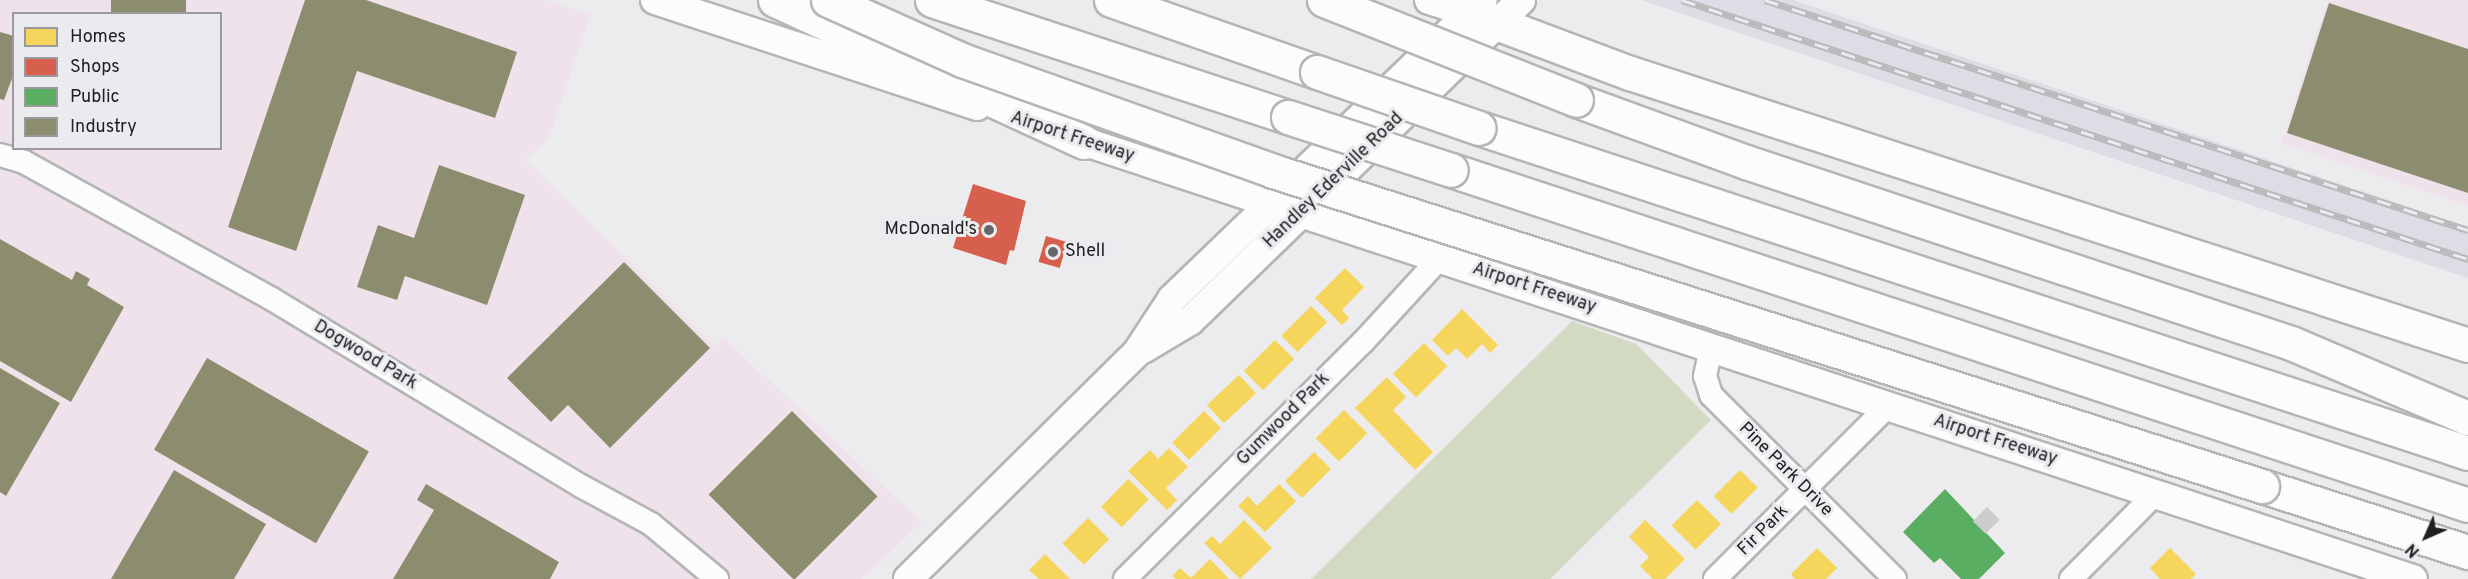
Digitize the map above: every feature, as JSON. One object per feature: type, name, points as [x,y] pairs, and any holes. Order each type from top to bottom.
[{"type":"highway","points":[[775,0],[1084,142]]},
{"type":"highway","points":[[828,0],[962,60],[1273,171],[2468,552]]},
{"type":"highway","points":[[932,0],[2468,505]]},
{"type":"highway","points":[[1111,0],[1479,128],[2468,453]]},
{"type":"highway","points":[[1324,0],[1576,100],[1746,162],[2291,343],[2468,418]]},
{"type":"highway","points":[[1483,12],[1641,77],[2468,345]]},
{"type":"main road","name":"Airport Freeway","points":[[655,0],[2413,579]]},
{"type":"main road","points":[[1429,0],[1483,12]]},
{"type":"main road","name":"Handley Ederville Road","points":[[908,579],[1138,351],[1172,299],[1273,203],[1483,12],[1521,0]]},
{"type":"main road","name":"Handley Ederville Road","points":[[1138,351],[1190,321],[1301,212],[1483,12]]},
{"type":"street","name":"Dogwood Park","points":[[0,155],[24,162],[272,299],[580,486],[651,524],[717,579]]},
{"type":"street","name":"Gumwood Park","points":[[1125,579],[1363,342],[1440,258]]},
{"type":"street","name":"Pine Park Drive","points":[[1711,348],[1705,376],[1711,395],[1895,579]]},
{"type":"street","name":"Fir Park","points":[[1715,579],[1888,406]]},
{"type":"street","points":[[2071,579],[2155,494]]},
{"type":"shaded area","points":[[0,0],[546,0],[590,15],[549,138],[526,160],[714,346],[723,338],[922,522],[862,579],[0,579]]},
{"type":"shaded area","points":[[1641,0],[1793,0],[2468,227],[2468,278]]},
{"type":"shaded area","points":[[2328,0],[2468,0],[2468,206],[2281,143]]},
{"type":"green space","points":[[1572,321],[1636,344],[1711,420],[1550,579],[1311,579]]},
{"type":"building: Homes","points":[[1345,268],[1364,287],[1342,310],[1349,318],[1342,325],[1315,298]]},
{"type":"building: Homes","points":[[1311,306],[1327,322],[1298,352],[1281,336]]},
{"type":"building: Homes","points":[[1462,309],[1498,345],[1490,353],[1482,344],[1467,359],[1456,348],[1448,356],[1432,340]]},
{"type":"building: Homes","points":[[1275,340],[1294,359],[1263,390],[1244,371]]},
{"type":"building: Homes","points":[[1424,343],[1447,366],[1416,397],[1393,374]]},
{"type":"building: Homes","points":[[1239,375],[1256,393],[1224,423],[1207,405]]},
{"type":"building: Homes","points":[[1387,377],[1406,397],[1393,410],[1433,452],[1415,470],[1355,408]]},
{"type":"building: Homes","points":[[1344,410],[1367,433],[1339,462],[1316,438]]},
{"type":"building: Homes","points":[[1204,411],[1221,428],[1189,460],[1172,443]]},
{"type":"building: Homes","points":[[1169,448],[1188,467],[1166,488],[1177,500],[1167,510],[1128,471],[1150,450],[1158,459]]},
{"type":"building: Homes","points":[[1314,452],[1331,469],[1302,498],[1285,481]]},
{"type":"building: Homes","points":[[1740,470],[1758,488],[1732,514],[1714,496]]},
{"type":"building: Homes","points":[[1128,479],[1149,499],[1122,527],[1101,507]]},
{"type":"building: Homes","points":[[1279,484],[1296,501],[1265,532],[1238,506],[1248,496],[1257,506]]},
{"type":"building: Homes","points":[[1697,500],[1721,524],[1696,549],[1672,525]]},
{"type":"building: Homes","points":[[1088,518],[1109,539],[1084,565],[1063,543]]},
{"type":"building: Homes","points":[[1244,520],[1272,548],[1240,579],[1204,543],[1212,536],[1220,544]]},
{"type":"building: Homes","points":[[1645,520],[1685,559],[1665,579],[1653,579],[1640,566],[1649,557],[1629,537]]},
{"type":"building: Homes","points":[[1817,548],[1837,568],[1826,579],[1795,579],[1791,574]]},
{"type":"building: Homes","points":[[2170,548],[2196,574],[2191,579],[2160,579],[2150,568]]},
{"type":"building: Homes","points":[[1045,554],[1070,579],[1039,579],[1029,570]]},
{"type":"building: Homes","points":[[1210,559],[1229,579],[1176,579],[1172,576],[1180,568],[1191,578]]},
{"type":"building: Shops","name":"McDonald's","points":[[973,184],[1026,201],[1014,251],[1010,250],[1006,265],[953,248]]},
{"type":"building: Shops","name":"Shell","points":[[1046,236],[1067,242],[1060,268],[1039,262]]},
{"type":"building: Public","points":[[1945,489],[2005,553],[1979,579],[1961,579],[1940,558],[1934,563],[1903,532]]},
{"type":"building: Industry","points":[[111,0],[186,0],[186,12],[111,12]]},
{"type":"building: Industry","points":[[305,0],[366,0],[517,52],[495,118],[357,71],[296,251],[228,227]]},
{"type":"building: Industry","points":[[2329,3],[2468,49],[2468,193],[2287,133]]},
{"type":"building: Industry","points":[[0,32],[12,35],[12,78],[4,100],[0,99]]},
{"type":"building: Industry","points":[[439,165],[525,195],[487,305],[405,276],[397,300],[357,287],[378,225],[414,238]]},
{"type":"building: Industry","points":[[0,239],[72,280],[76,271],[90,279],[87,285],[124,307],[71,402],[0,361]]},
{"type":"building: Industry","points":[[624,262],[710,348],[610,448],[568,405],[551,422],[507,378]]},
{"type":"building: Industry","points":[[207,358],[369,452],[316,543],[154,450]]},
{"type":"building: Industry","points":[[0,368],[60,403],[6,496],[0,492]]},
{"type":"building: Industry","points":[[792,411],[878,497],[793,579],[709,494]]},
{"type":"building: Industry","points":[[174,470],[266,524],[234,579],[111,579]]},
{"type":"building: Industry","points":[[426,484],[559,562],[550,579],[393,579],[434,510],[417,500]]},
{"type":"building: Other","points":[[1987,507],[2000,520],[1986,534],[1973,521]]},
{"type":"railway","points":[[1682,0],[2468,259]]},
{"type":"railway","points":[[1765,0],[2468,230]]},
{"type":"place","name":"McDonald's","points":[[989,230]]},
{"type":"place","name":"Shell","points":[[1053,252]]}]
